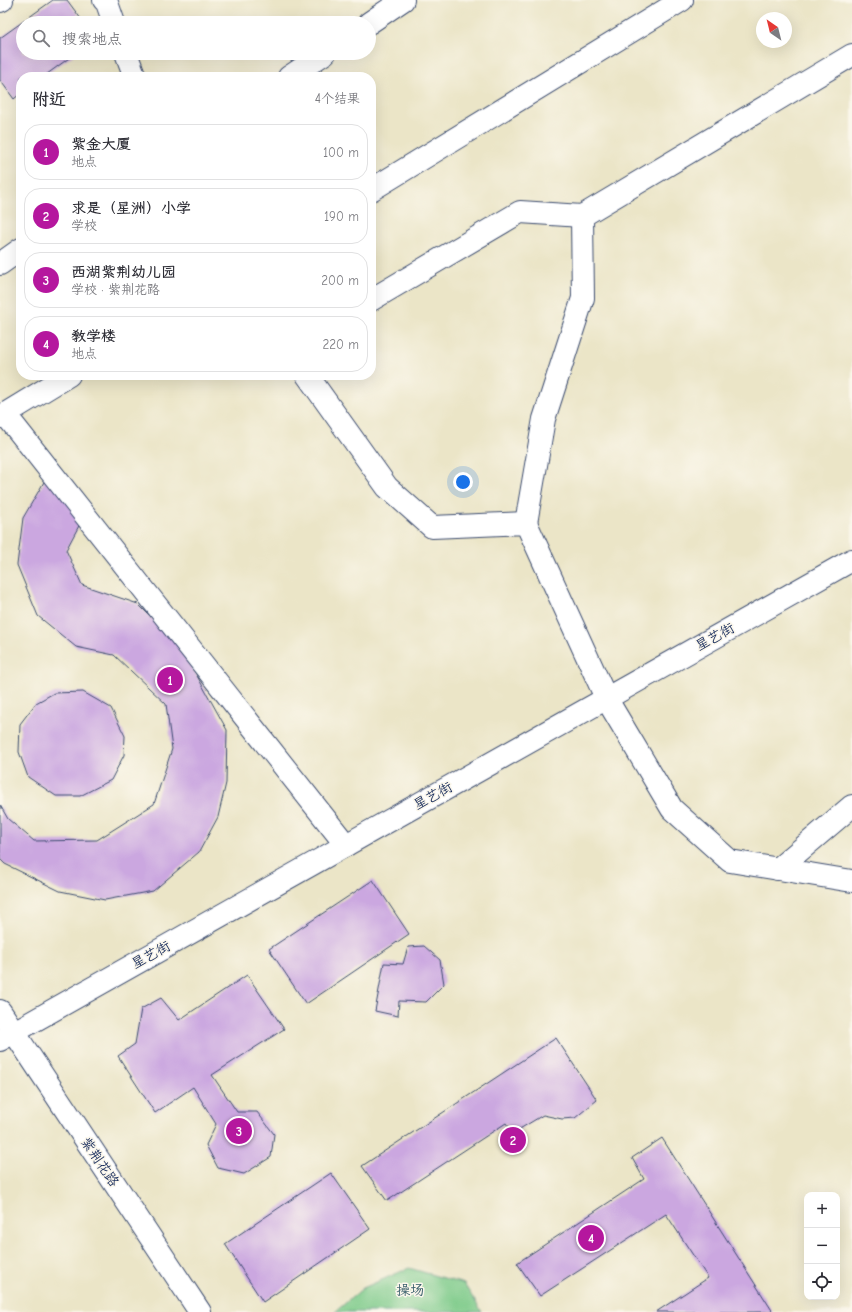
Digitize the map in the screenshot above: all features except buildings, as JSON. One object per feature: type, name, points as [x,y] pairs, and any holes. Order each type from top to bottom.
[{"type":"street","points":[[104,0],[107,3],[112,16]]},
{"type":"street","points":[[376,18],[404,0]]},
{"type":"street","points":[[376,187],[682,0]]},
{"type":"street","points":[[376,297],[520,212],[582,216],[852,55]]},
{"type":"street","points":[[129,60],[133,72]]},
{"type":"street","points":[[296,72],[314,60]]},
{"type":"street","points":[[582,216],[583,298],[544,419],[526,523],[606,698],[672,809],[730,861],[852,882]]},
{"type":"street","points":[[0,264],[16,253]]},
{"type":"street","points":[[61,380],[3,415],[346,845]]},
{"type":"street","points":[[311,380],[387,487],[432,527],[526,523]]},
{"type":"street","name":"星艺街","points":[[7,1036],[852,560]]},
{"type":"street","points":[[778,869],[852,806]]},
{"type":"street","name":"紫荆花路","points":[[0,1012],[7,1036],[200,1312]]},
{"type":"green space","name":"操场","points":[[409,1268],[464,1284],[482,1312],[335,1312],[363,1288]]},
{"type":"place","name":"紫金大厦","points":[[170,680]]},
{"type":"place","name":"西湖紫荆幼儿园","points":[[239,1131]]},
{"type":"place","name":"求是（星洲）小学","points":[[513,1140]]},
{"type":"place","name":"教学楼","points":[[591,1238]]}]
